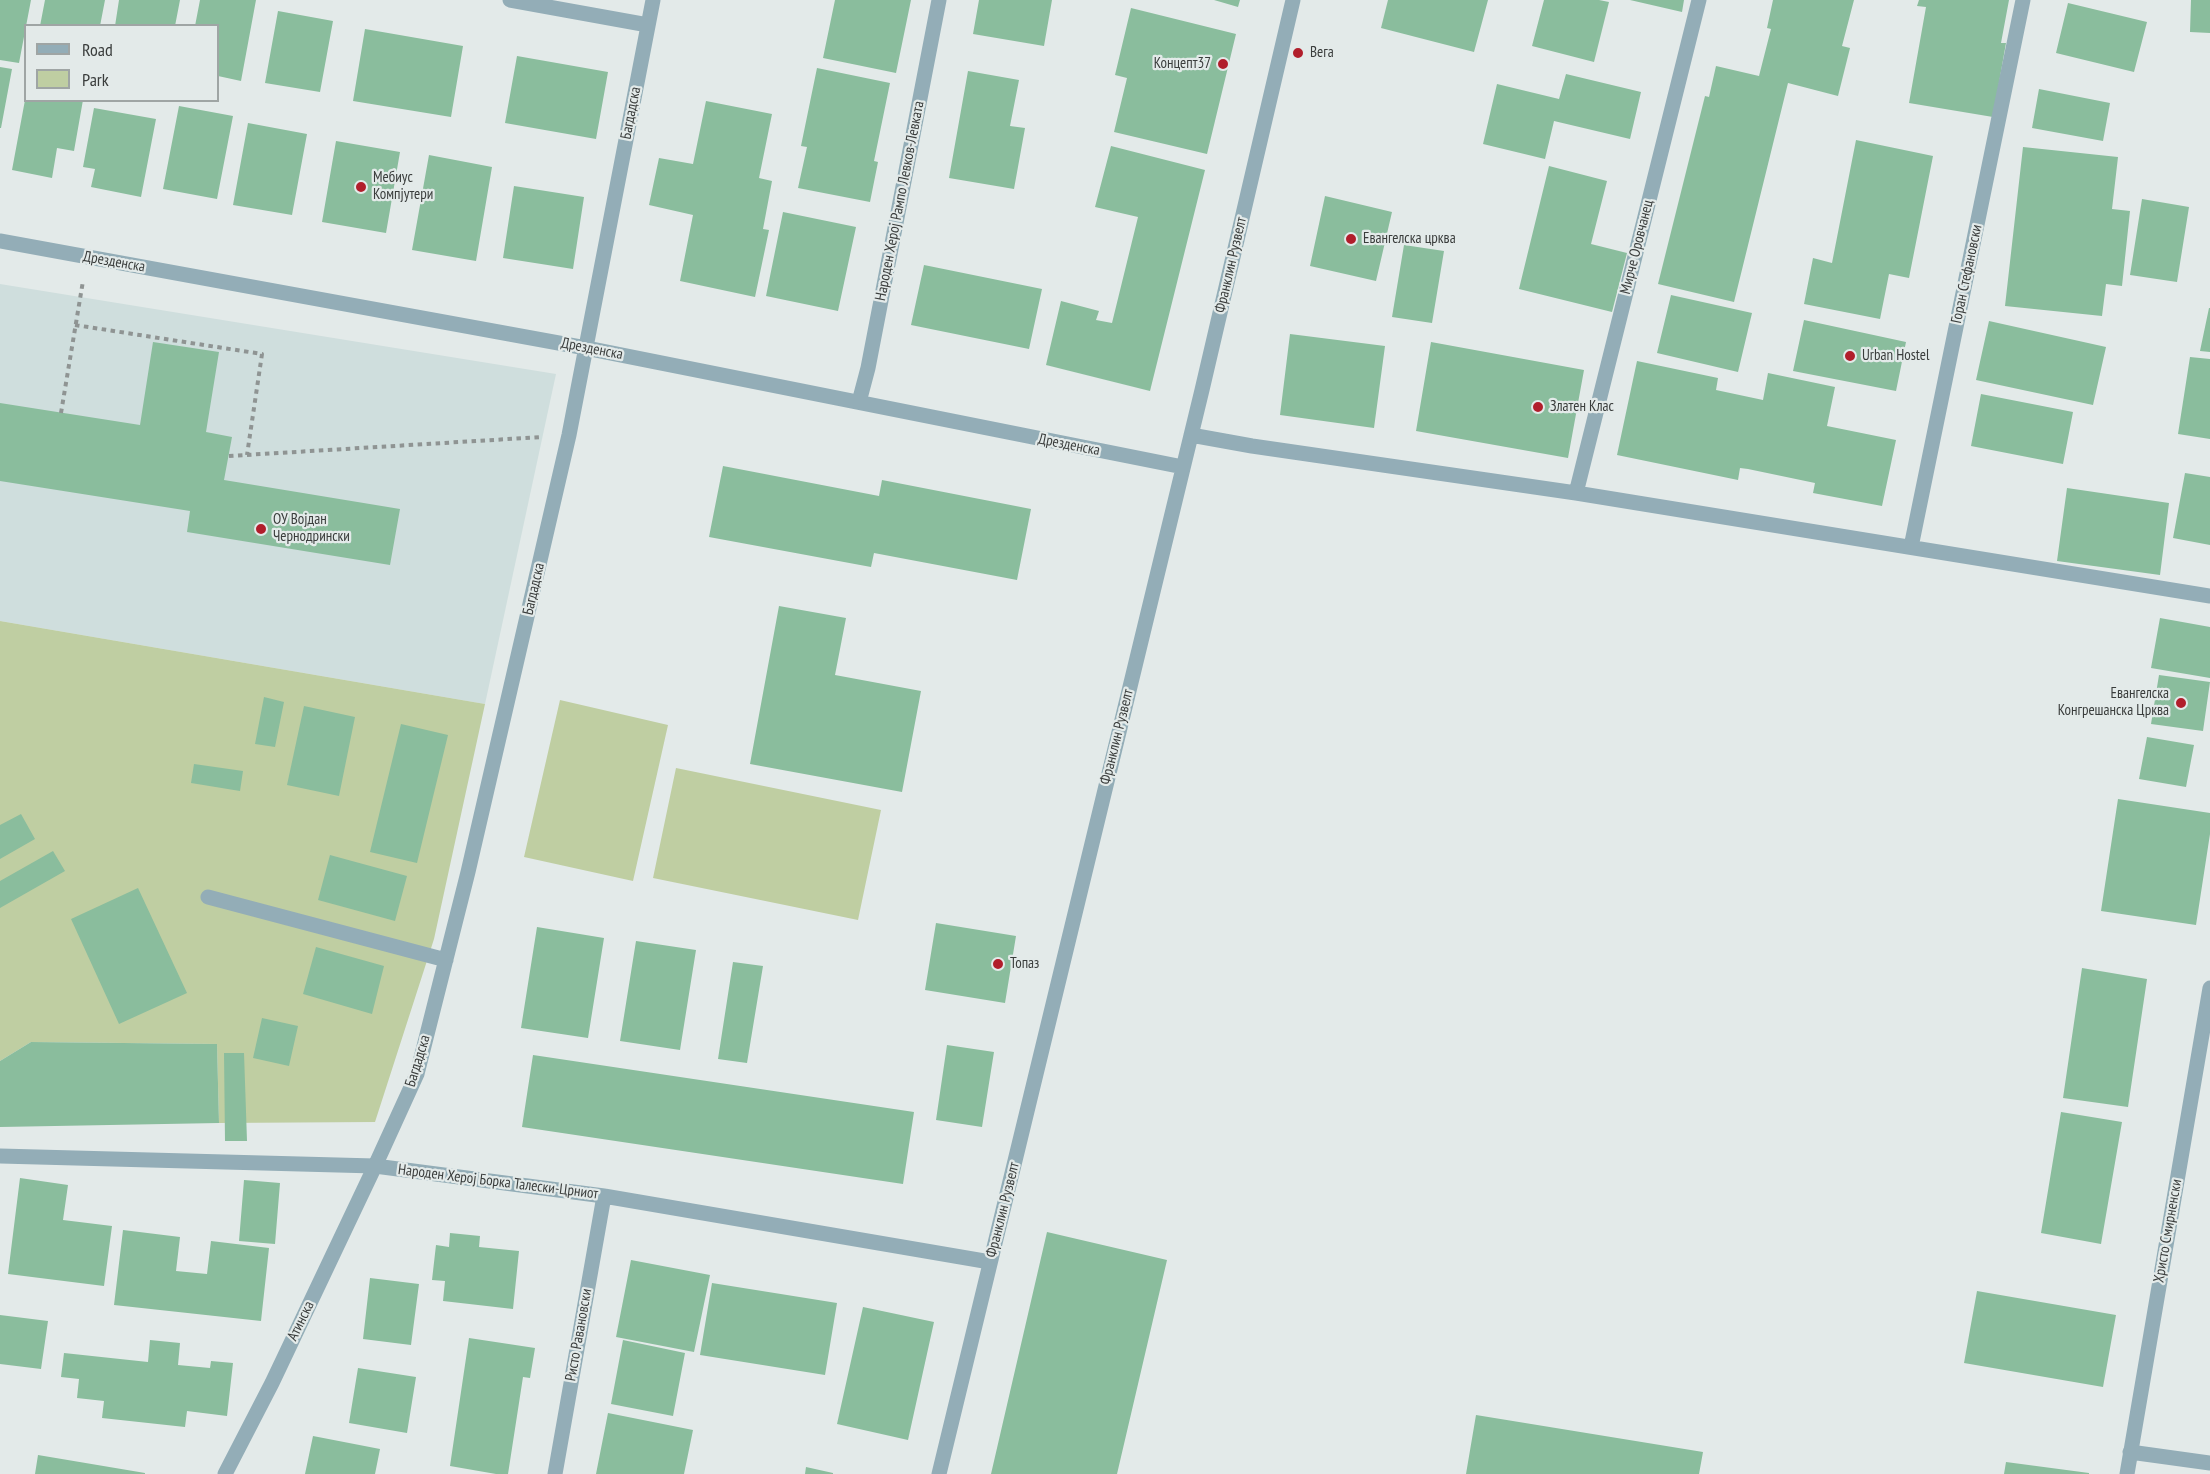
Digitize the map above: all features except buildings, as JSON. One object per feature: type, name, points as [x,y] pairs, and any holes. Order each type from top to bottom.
[{"type":"street","points":[[510,0],[648,25]]},
{"type":"street","name":"Багдадска","points":[[375,1166],[417,1074],[446,960],[569,435],[652,0]]},
{"type":"street","name":"Народен Херој Рампо Левков-Левката","points":[[859,402],[870,357],[939,0]]},
{"type":"street","name":"Франклин Рузвелт","points":[[939,1474],[1191,435],[1293,0]]},
{"type":"street","name":"Мирче Оровчанец","points":[[1576,493],[1699,0]]},
{"type":"street","name":"Горан Стефановски","points":[[1911,548],[2023,0]]},
{"type":"street","name":"Дрезденска","points":[[0,241],[586,348],[1183,467]]},
{"type":"street","points":[[1191,435],[1576,493],[2210,596]]},
{"type":"street","points":[[208,897],[446,960]]},
{"type":"street","name":"Христо Смирненски","points":[[2127,1474],[2210,988]]},
{"type":"street","name":"Народен Херој Борка Талески-Црниот","points":[[0,1156],[375,1166],[604,1196],[990,1262]]},
{"type":"street","name":"Атинска","points":[[225,1474],[272,1383],[375,1166]]},
{"type":"street","name":"Ристо Равановски","points":[[555,1474],[604,1196]]},
{"type":"street","points":[[2130,1452],[2210,1463]]},
{"type":"path","points":[[61,413],[87,257]]},
{"type":"path","points":[[75,325],[262,354],[246,455]]},
{"type":"path","points":[[229,456],[569,435]]},
{"type":"shaded area","name":"ОУ Војдан Чернодрински","points":[[0,284],[556,374],[485,704],[0,621]]},
{"type":"green space","points":[[0,621],[485,704],[434,939],[375,1122],[219,1123],[217,1044],[31,1042],[0,1061]]},
{"type":"green space","points":[[560,700],[668,725],[633,881],[524,857]]},
{"type":"green space","points":[[676,768],[881,810],[858,920],[653,878]]},
{"type":"place","name":"Вега","points":[[1298,53]]},
{"type":"place","name":"Концепт37","points":[[1223,64]]},
{"type":"place","name":"Мебиус Компјутери","points":[[361,187]]},
{"type":"place","name":"Евангелска црква","points":[[1351,239]]},
{"type":"place","name":"Urban Hostel","points":[[1850,356]]},
{"type":"place","name":"Златен Клас","points":[[1538,407]]},
{"type":"place","name":"ОУ Војдан Чернодрински","points":[[261,529]]},
{"type":"place","name":"Евангелска Конгрешанска Црква","points":[[2181,703]]},
{"type":"place","name":"Топаз","points":[[998,964]]}]
